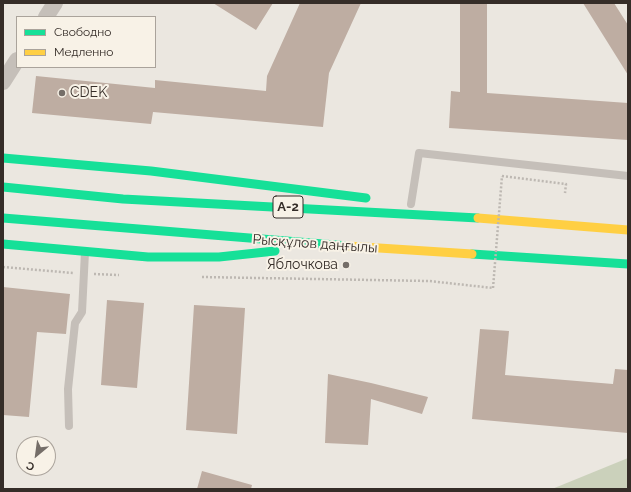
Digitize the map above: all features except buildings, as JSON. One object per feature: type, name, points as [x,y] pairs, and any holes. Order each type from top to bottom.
[{"type":"main road","points":[[3,158],[151,171],[372,199]]},
{"type":"main road","name":"A-2","points":[[3,187],[123,199],[453,216],[628,230]]},
{"type":"main road","points":[[407,203],[453,216]]},
{"type":"main road","name":"Рысқұлов даңғылы","points":[[3,218],[327,245],[628,264]]},
{"type":"main road","points":[[3,244],[148,257],[219,257],[327,245]]},
{"type":"street","points":[[47,16],[56,3]]},
{"type":"street","points":[[3,82],[16,62]]},
{"type":"lane","points":[[407,203],[419,154],[628,176]]},
{"type":"lane","points":[[69,426],[68,389],[75,323],[82,312],[84,252]]},
{"type":"path","points":[[429,282],[493,288],[502,176],[566,184],[565,193]]},
{"type":"green space","points":[[628,458],[628,489],[552,489]]},
{"type":"traffic: fast","points":[[3,158],[151,171],[366,198]]},
{"type":"traffic: fast","points":[[3,187],[123,199],[478,218]]},
{"type":"traffic: fast","points":[[3,218],[348,246]]},
{"type":"traffic: fast","points":[[3,244],[148,257],[219,257],[275,251]]},
{"type":"traffic: fast","points":[[472,254],[628,264]]},
{"type":"traffic: slow","points":[[478,218],[628,230]]},
{"type":"traffic: slow","points":[[348,246],[472,254]]},
{"type":"place","name":"CDEK","points":[[62,93]]},
{"type":"place","name":"Яблочкова","points":[[346,265]]}]
